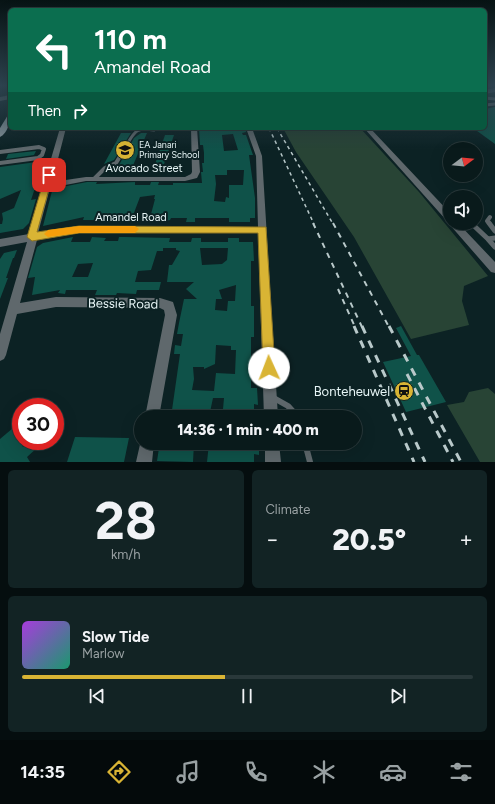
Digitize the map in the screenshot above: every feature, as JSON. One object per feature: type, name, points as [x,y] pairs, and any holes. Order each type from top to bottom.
[{"type":"street","points":[[0,135],[8,120]]},
{"type":"street","points":[[0,355],[62,130]]},
{"type":"street","name":"Avocado Street","points":[[46,186],[94,179],[191,178],[196,172],[194,130]]},
{"type":"street","points":[[250,130],[259,156],[271,410]]},
{"type":"street","points":[[369,130],[443,211]]},
{"type":"street","name":"Amandel Road","points":[[0,243],[79,229],[263,230]]},
{"type":"street","points":[[459,230],[495,269]]},
{"type":"street","name":"Bessie Road","points":[[12,310],[56,302],[160,303],[169,306],[171,315],[153,410]]},
{"type":"street","points":[[144,462],[146,450]]},
{"type":"street","points":[[272,450],[273,462]]},
{"type":"lane","points":[[94,179],[105,168],[116,163],[126,145],[137,130]]},
{"type":"lane","points":[[0,152],[40,147],[44,149],[42,155],[38,158],[0,163]]},
{"type":"lane","points":[[490,218],[487,221],[495,231]]},
{"type":"lane","points":[[478,230],[495,247]]},
{"type":"lane","points":[[488,239],[495,238]]},
{"type":"lane","points":[[270,396],[288,406],[292,410]]},
{"type":"lane","points":[[307,450],[310,462]]},
{"type":"green space","points":[[284,130],[362,130],[419,192],[443,221],[443,230],[450,230],[488,276],[464,286],[462,301],[469,325],[411,339],[354,237],[296,152]]},
{"type":"green space","points":[[488,388],[495,394],[495,462],[480,462],[447,405],[464,402],[469,392]]},
{"type":"building","points":[[495,107],[495,144],[476,130],[487,130],[487,109]]},
{"type":"building","points":[[199,130],[246,130],[246,132],[242,133],[243,135],[246,135],[253,155],[249,155],[255,198],[255,218],[250,218],[250,222],[229,222],[229,218],[195,218],[195,222],[186,222],[187,218],[171,218],[170,220],[152,222],[153,218],[150,218],[155,195],[140,197],[132,218],[120,218],[118,222],[83,220],[84,217],[43,226],[52,191],[57,188],[87,182],[97,182],[96,184],[135,182],[135,185],[150,185],[151,182],[159,182],[158,185],[173,185],[173,183],[202,183],[201,172],[203,172],[202,163],[204,163],[203,145],[200,145]],"holes":[[[233,134],[238,150],[224,151],[222,135]],[[227,170],[244,170],[243,185],[229,185],[229,198],[226,197],[225,202],[214,201],[216,184],[215,175],[227,175]]]},
{"type":"building","points":[[121,133],[131,133],[114,160],[104,164]]},
{"type":"building","points":[[141,133],[147,133],[131,170],[110,170],[119,165],[134,138]]},
{"type":"building","points":[[165,135],[174,135],[162,170],[153,170]]},
{"type":"building","points":[[36,151],[34,155],[6,159],[8,154]]},
{"type":"building","points":[[44,161],[41,171],[45,171],[41,184],[36,185],[31,200],[36,199],[29,223],[23,229],[0,233],[0,224],[2,224],[3,219],[2,213],[14,208],[21,190],[0,199],[0,167]]},
{"type":"building","points":[[73,237],[71,242],[90,242],[92,237],[106,238],[104,241],[118,241],[119,237],[125,237],[170,238],[169,242],[191,242],[192,238],[201,238],[201,242],[228,242],[228,238],[239,238],[239,242],[253,242],[254,261],[251,261],[251,306],[254,306],[254,337],[251,337],[251,388],[257,388],[258,405],[254,404],[254,410],[219,410],[223,409],[224,398],[213,398],[210,410],[172,410],[180,354],[174,354],[175,345],[181,346],[183,334],[177,334],[184,299],[197,299],[186,289],[194,282],[167,282],[169,265],[172,265],[180,251],[176,250],[176,248],[163,248],[163,251],[157,251],[151,270],[138,271],[135,282],[161,282],[159,290],[137,290],[136,294],[117,293],[116,295],[95,295],[97,290],[66,290],[65,294],[58,293],[60,290],[32,295],[35,277],[28,278],[37,247],[43,243]],"holes":[[[200,248],[228,248],[227,260],[222,264],[202,265]],[[93,263],[88,277],[72,277],[78,264]],[[236,285],[235,301],[228,301],[227,311],[215,310],[216,299],[222,299],[219,290]],[[216,345],[231,346],[231,350],[236,350],[235,374],[216,373],[214,391],[192,390],[194,379],[193,367],[204,367],[204,369],[215,364]]]},
{"type":"building","points":[[17,250],[6,278],[8,278],[0,299],[0,259],[4,253]]},
{"type":"building","points":[[401,326],[446,402],[406,412],[383,362],[411,356],[396,328]]},
{"type":"building","points":[[12,429],[12,450],[35,450],[27,457],[30,462],[0,462],[0,439]]},
{"type":"building","points":[[75,437],[129,438],[124,462],[67,462]]},
{"type":"building","points":[[159,450],[194,450],[193,462],[157,461]]},
{"type":"building","points":[[208,450],[259,450],[259,455],[254,454],[254,462],[207,462]]},
{"type":"railway","points":[[270,130],[314,224]]},
{"type":"railway","points":[[278,130],[333,224]]},
{"type":"railway","points":[[313,223],[362,327]]},
{"type":"railway","points":[[333,223],[389,327]]},
{"type":"railway","points":[[338,289],[355,327]]},
{"type":"railway","points":[[354,326],[414,462]]},
{"type":"railway","points":[[362,326],[425,462]]},
{"type":"railway","points":[[389,326],[461,462]]},
{"type":"railway","points":[[407,374],[453,462]]},
{"type":"slow traffic","points":[[48,234],[79,229],[135,229]]},
{"type":"place","name":"EA Janari Primary School","points":[[125,150]]},
{"type":"place","name":"Bonteheuwel","points":[[404,391]]},
{"type":"route","points":[[49,175],[32,237],[79,229],[263,230],[269,368]]}]
